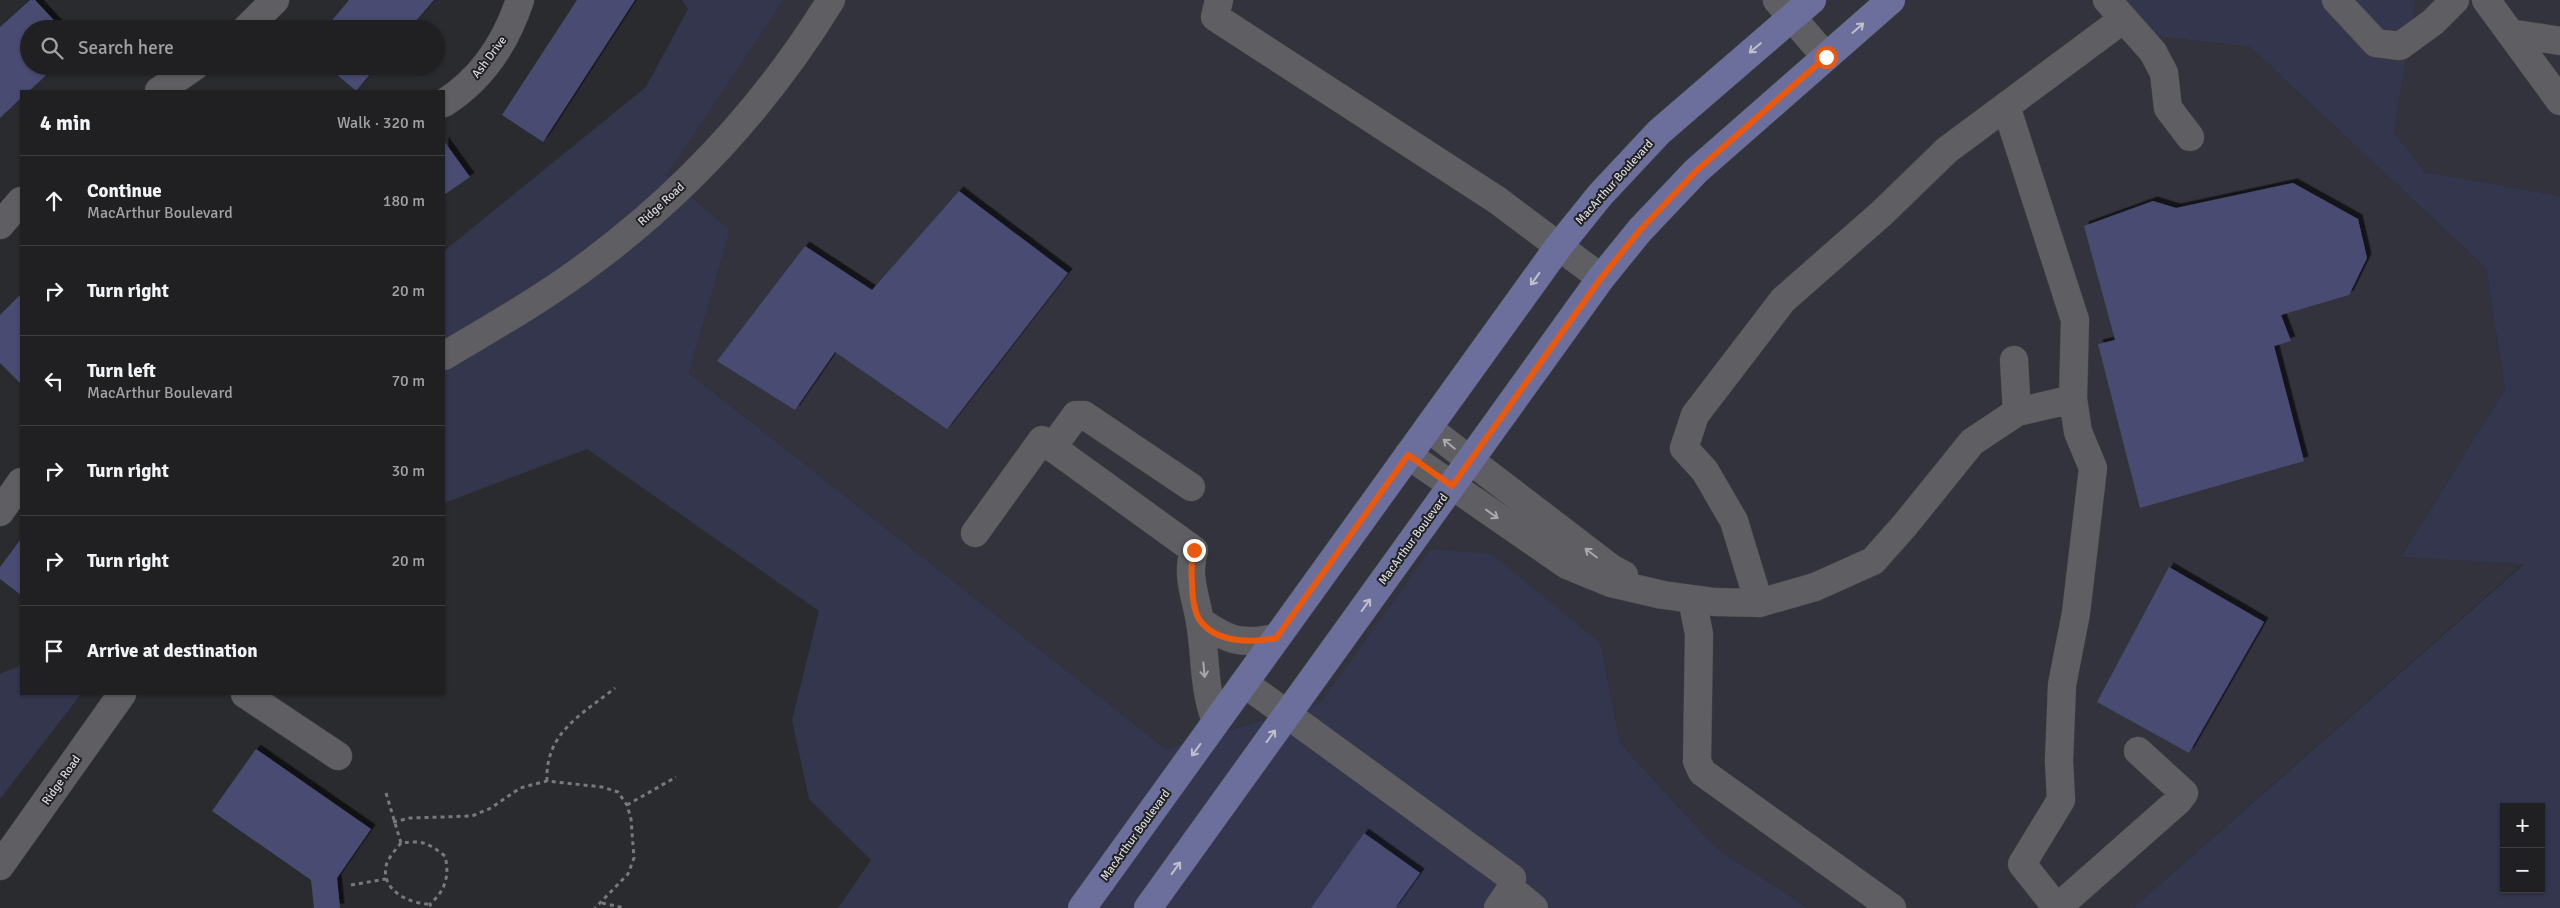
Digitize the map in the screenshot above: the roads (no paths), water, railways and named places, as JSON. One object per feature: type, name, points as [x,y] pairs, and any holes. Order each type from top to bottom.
[{"type":"main road","name":"MacArthur Boulevard","points":[[1148,908],[1601,278],[1640,230],[1696,171],[1891,0]]},
{"type":"main road","name":"MacArthur Boulevard","points":[[1082,908],[1558,246],[1600,195],[1659,132],[1794,6]]},
{"type":"street","points":[[255,20],[275,0]]},
{"type":"street","name":"Ash Drive","points":[[445,101],[456,95],[479,74],[500,46],[513,22],[520,0]]},
{"type":"street","name":"Ridge Road","points":[[445,355],[539,299],[593,261],[644,221],[692,176],[737,129],[778,78],[831,0]]},
{"type":"street","points":[[1219,0],[1215,17],[1497,200],[1601,278]]},
{"type":"street","points":[[2336,0],[2376,43],[2400,46],[2432,22],[2455,0]]},
{"type":"street","points":[[2486,0],[2560,101]]},
{"type":"street","points":[[1794,6],[1826,57]]},
{"type":"street","points":[[1759,603],[1734,521],[1706,471],[1684,448],[1696,414],[1783,300],[1882,213],[1947,150],[2006,106],[2114,10],[2153,52],[2164,73],[2168,108],[2190,137]]},
{"type":"street","points":[[2510,33],[2560,41]]},
{"type":"street","points":[[160,90],[182,75]]},
{"type":"street","points":[[2006,106],[2075,320],[2073,399],[2078,432],[2093,468],[2076,613],[2062,685],[2059,761],[2061,800],[2022,864],[2057,908],[2178,801],[2184,793],[2138,751]]},
{"type":"street","points":[[0,225],[20,202]]},
{"type":"street","points":[[2014,360],[2017,412]]},
{"type":"street","points":[[1408,455],[1567,565],[1611,583],[1663,595],[1692,599],[1759,603],[1816,587],[1873,561],[1905,525],[1972,442],[2017,412],[2073,399]]},
{"type":"street","points":[[1052,448],[1076,415],[1084,415],[1191,487]]},
{"type":"street","points":[[1428,428],[1611,568],[1663,595]]},
{"type":"street","points":[[975,533],[1042,440],[1194,550],[1190,563],[1192,596],[1200,621],[1206,684],[1216,721]]},
{"type":"street","points":[[0,512],[20,483]]},
{"type":"street","points":[[1692,599],[1699,634],[1697,761],[1702,772],[1892,908]]},
{"type":"street","points":[[1200,621],[1224,638],[1255,642],[1276,638]]},
{"type":"street","points":[[1244,683],[1512,878],[1504,899],[1534,908]]},
{"type":"street","name":"Ridge Road","points":[[0,866],[121,695]]},
{"type":"street","points":[[246,695],[338,756]]}]
